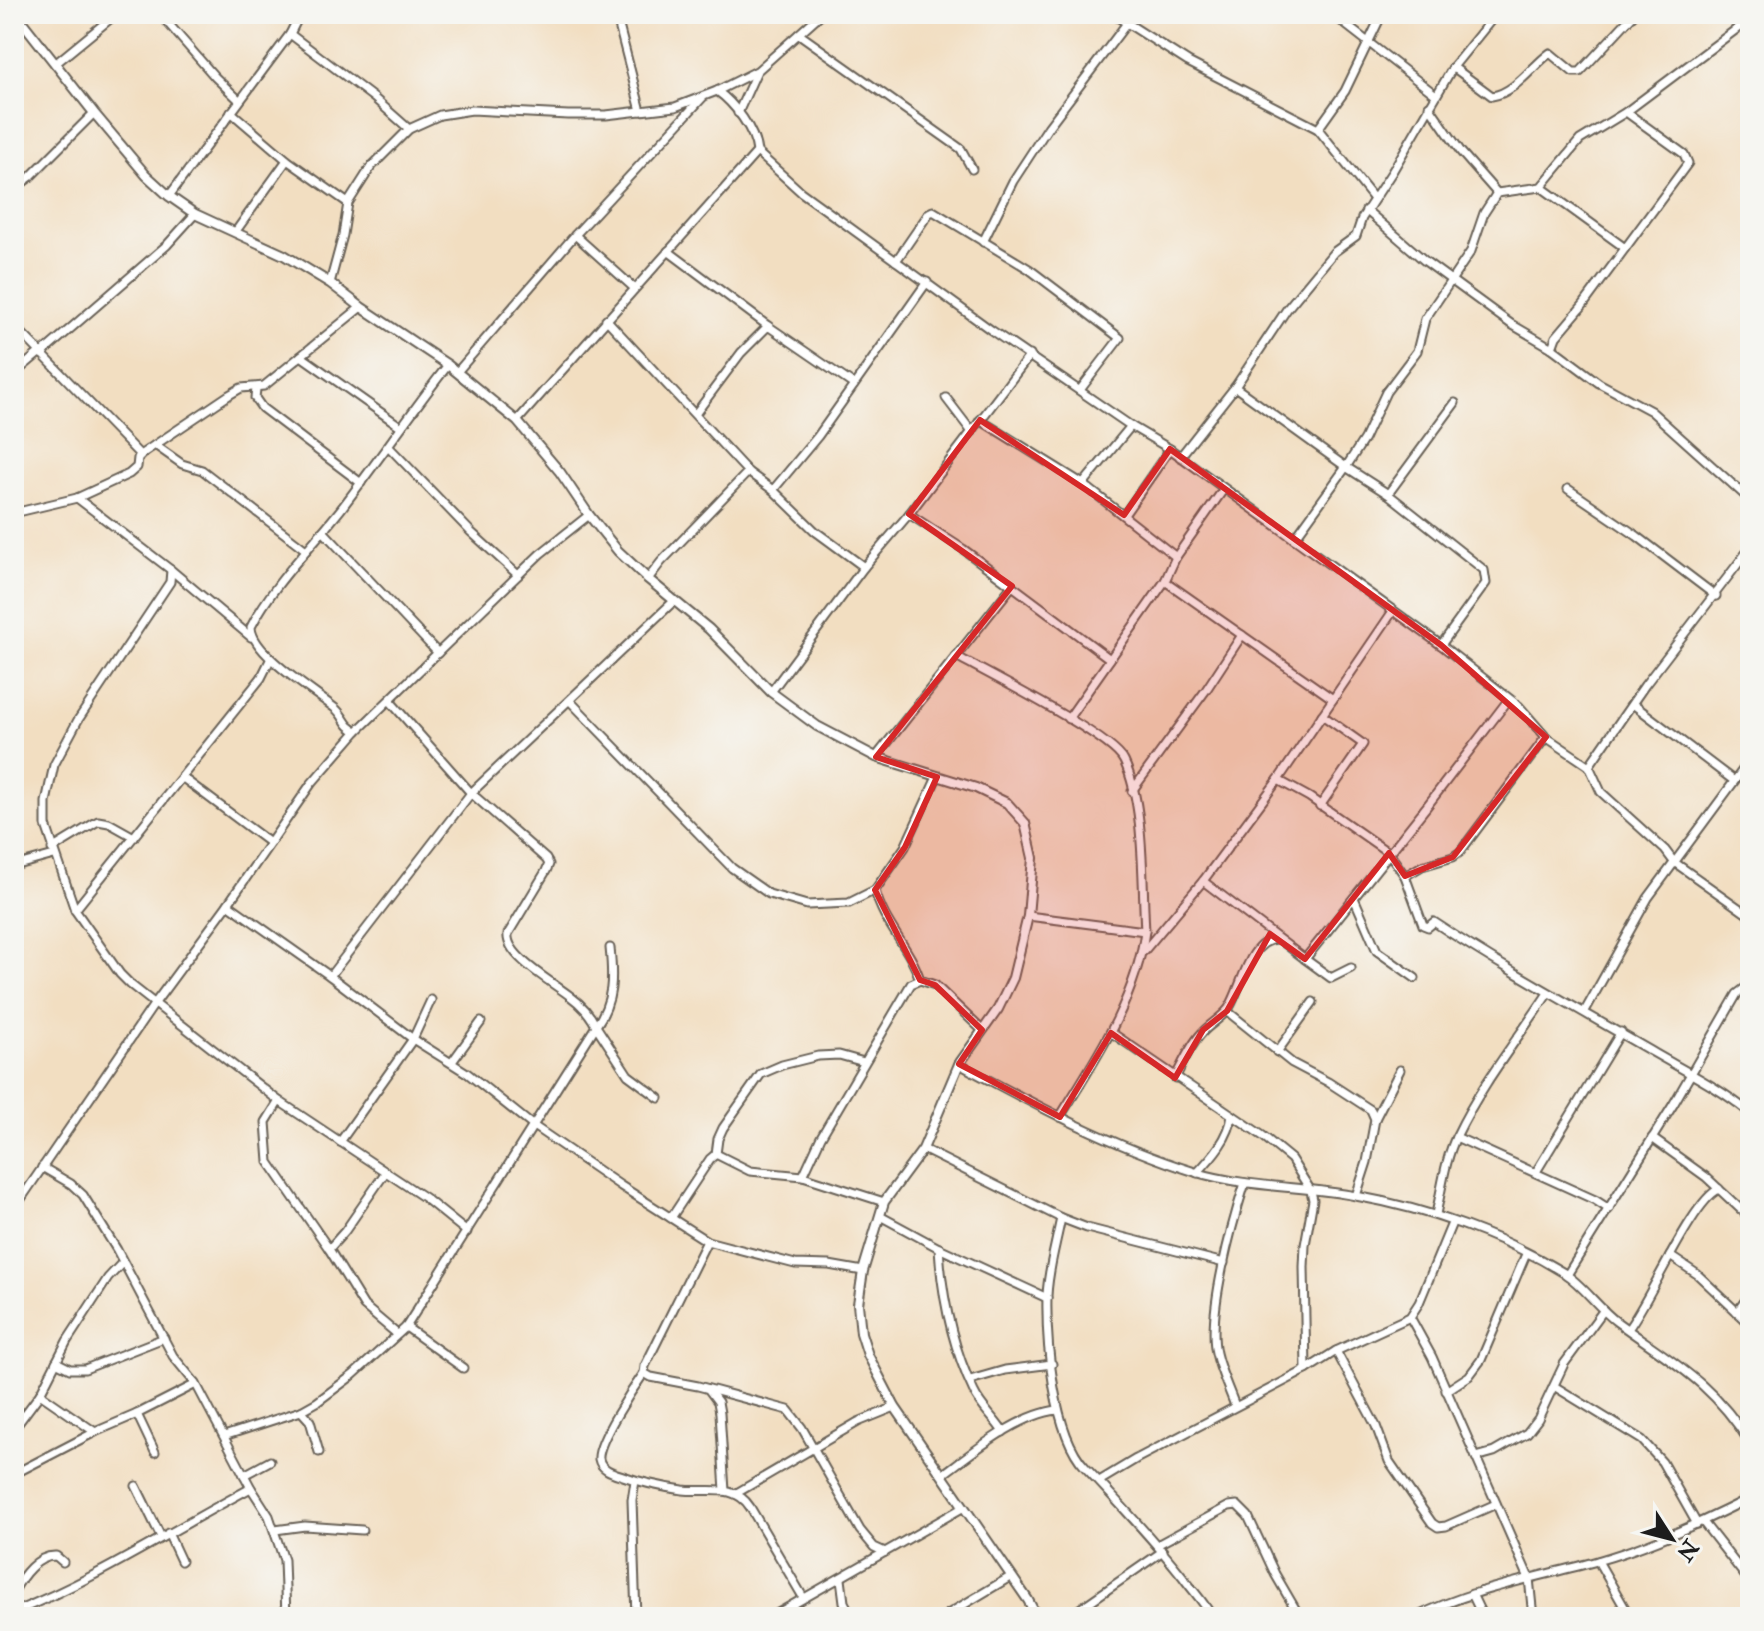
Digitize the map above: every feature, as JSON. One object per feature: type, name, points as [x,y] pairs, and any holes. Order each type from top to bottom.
[{"type":"street","points":[[16,14],[146,175],[169,196],[195,214],[284,255],[330,283],[448,365],[517,421],[560,472],[618,551],[709,629],[771,692],[817,726],[876,757],[976,788],[1007,803],[1025,823],[1033,858],[1028,916],[1013,978],[998,1009],[959,1064],[923,1149],[884,1202],[863,1271],[858,1304],[861,1333],[868,1355],[895,1407],[1037,1617]]},
{"type":"street","points":[[55,64],[116,14]]},
{"type":"street","points":[[160,14],[239,100]]},
{"type":"street","points":[[169,196],[290,34],[300,14]]},
{"type":"street","points":[[616,14],[641,111]]},
{"type":"street","points":[[330,283],[348,203],[371,167],[409,129],[440,115],[472,110],[568,115],[675,107],[757,71],[821,14]]},
{"type":"street","points":[[1113,14],[1188,62],[1318,129],[1374,199]]},
{"type":"street","points":[[1332,14],[1436,95]]},
{"type":"street","points":[[1318,129],[1345,91],[1382,14]]},
{"type":"street","points":[[1180,457],[1235,387],[1306,286],[1334,252],[1356,236],[1366,210],[1392,172],[1453,67],[1496,14]]},
{"type":"street","points":[[1453,67],[1492,96],[1498,96],[1521,81],[1550,53],[1573,72],[1580,72],[1634,14]]},
{"type":"street","points":[[1497,193],[1541,187],[1573,146],[1626,112],[1750,16]]},
{"type":"street","points":[[983,242],[1013,181],[1049,126],[1127,23]]},
{"type":"street","points":[[290,34],[409,129]]},
{"type":"street","points":[[799,34],[961,149],[972,169]]},
{"type":"street","points":[[738,113],[757,71]]},
{"type":"street","points":[[717,91],[727,97],[738,113],[756,142],[757,152],[789,183],[1131,426],[1170,449],[1441,645],[1509,699],[1546,737],[1589,766],[1601,792],[1665,850],[1674,862],[1750,916]]},
{"type":"street","points":[[457,372],[575,235],[704,95]]},
{"type":"street","points":[[1429,106],[1461,152],[1497,193]]},
{"type":"street","points":[[231,112],[287,160],[348,203]]},
{"type":"street","points":[[1552,348],[1556,337],[1688,163],[1684,154],[1626,112]]},
{"type":"street","points":[[14,189],[94,113]]},
{"type":"street","points":[[517,421],[757,152]]},
{"type":"street","points":[[236,231],[287,160]]},
{"type":"street","points":[[1541,187],[1625,248]]},
{"type":"street","points":[[1294,539],[1346,467],[1364,439],[1386,392],[1417,351],[1424,322],[1471,251],[1484,213],[1497,193]]},
{"type":"street","points":[[1366,210],[1452,281],[1511,324],[1552,348],[1599,383],[1651,411],[1750,500]]},
{"type":"street","points":[[896,261],[933,211],[1029,269],[1120,337],[1080,390]]},
{"type":"street","points":[[14,374],[167,245],[195,214]]},
{"type":"street","points":[[575,235],[634,288]]},
{"type":"street","points":[[668,251],[854,385]]},
{"type":"street","points":[[773,490],[818,436],[927,282]]},
{"type":"street","points":[[14,513],[77,498],[129,474],[137,467],[140,455],[241,388],[256,389],[275,378],[361,307]]},
{"type":"street","points":[[606,319],[748,472],[773,490],[815,531],[864,567]]},
{"type":"street","points":[[14,325],[140,455]]},
{"type":"street","points":[[696,413],[741,353],[768,326]]},
{"type":"street","points":[[771,692],[864,567],[909,514],[1030,355]]},
{"type":"street","points":[[301,356],[400,426]]},
{"type":"street","points":[[251,637],[251,627],[256,617],[448,365]]},
{"type":"street","points":[[1235,387],[1388,494],[1479,565],[1486,574],[1486,583],[1441,645]]},
{"type":"street","points":[[256,389],[255,398],[262,408],[361,483]]},
{"type":"street","points":[[946,398],[972,432]]},
{"type":"street","points":[[1388,494],[1455,403]]},
{"type":"street","points":[[980,420],[1083,484],[1176,557]]},
{"type":"street","points":[[1083,484],[1131,426]]},
{"type":"street","points":[[155,445],[182,464],[202,470],[306,550]]},
{"type":"street","points":[[388,446],[471,532],[518,575]]},
{"type":"street","points":[[1124,515],[1170,449]]},
{"type":"street","points":[[648,579],[748,472]]},
{"type":"street","points":[[1568,489],[1716,596]]},
{"type":"street","points":[[1068,719],[1165,581],[1176,557],[1223,490]]},
{"type":"street","points":[[77,498],[171,570],[251,637],[270,660],[338,711],[346,726],[357,731]]},
{"type":"street","points":[[909,514],[963,549],[1110,659]]},
{"type":"street","points":[[14,1209],[155,1003],[311,784],[357,731],[518,575],[589,515]]},
{"type":"street","points":[[323,531],[438,653]]},
{"type":"street","points":[[1589,766],[1645,685],[1750,548]]},
{"type":"street","points":[[171,570],[170,582],[78,720],[54,765],[46,802],[46,825],[75,910],[120,974],[155,1003],[279,1101],[425,1198],[467,1232]]},
{"type":"street","points":[[1165,581],[1333,699]]},
{"type":"street","points":[[876,757],[1012,586]]},
{"type":"street","points":[[330,976],[471,793],[674,601]]},
{"type":"street","points":[[1141,954],[1203,881],[1278,780],[1393,611]]},
{"type":"street","points":[[1132,791],[1242,635]]},
{"type":"street","points":[[958,657],[1068,719],[1115,750],[1124,760],[1139,817],[1145,931],[1141,954],[1112,1033],[1060,1117]]},
{"type":"street","points":[[75,910],[261,678],[270,660]]},
{"type":"street","points":[[1305,959],[1509,699]]},
{"type":"street","points":[[390,701],[471,793],[549,864],[508,934],[507,941],[512,950],[573,998],[596,1026],[628,1075],[659,1098]]},
{"type":"street","points":[[570,701],[732,868],[769,894],[807,905],[849,903],[875,890],[905,847],[937,777]]},
{"type":"street","points":[[1634,705],[1733,780]]},
{"type":"street","points":[[1320,806],[1363,744],[1322,715]]},
{"type":"street","points":[[1405,876],[1460,852],[1546,737]]},
{"type":"street","points":[[1585,1011],[1648,898],[1750,760]]},
{"type":"street","points":[[183,778],[270,843]]},
{"type":"street","points":[[1278,780],[1389,853],[1405,876],[1423,925],[1428,927],[1434,922],[1548,993],[1585,1011],[1712,1085],[1750,1113]]},
{"type":"street","points":[[14,866],[53,852],[98,821],[109,823],[134,837]]},
{"type":"street","points":[[1203,881],[1331,978],[1351,968]]},
{"type":"street","points":[[875,890],[920,980]]},
{"type":"street","points":[[1354,898],[1377,951],[1415,978]]},
{"type":"street","points":[[228,904],[413,1039],[452,1062],[532,1125],[707,1241],[795,1264],[829,1265],[863,1271]]},
{"type":"street","points":[[1028,916],[1145,931]]},
{"type":"street","points":[[1175,1078],[1203,1030],[1227,1011],[1243,972],[1258,949],[1269,940],[1277,939]]},
{"type":"street","points":[[224,1436],[301,1411],[353,1375],[406,1327],[608,1006],[612,991],[610,948]]},
{"type":"street","points":[[803,1176],[864,1062],[911,984],[920,980],[935,985],[982,1030]]},
{"type":"street","points":[[1567,1275],[1737,994],[1750,984]]},
{"type":"street","points":[[1436,1214],[1456,1137],[1548,993]]},
{"type":"street","points":[[340,1142],[413,1039],[431,1000]]},
{"type":"street","points":[[1277,1052],[1313,1002]]},
{"type":"street","points":[[1227,1011],[1277,1052],[1361,1102],[1371,1110],[1375,1119]]},
{"type":"street","points":[[452,1062],[481,1022]]},
{"type":"street","points":[[1536,1172],[1621,1032]]},
{"type":"street","points":[[1112,1033],[1263,1136],[1291,1159],[1311,1191],[1313,1200],[1304,1267],[1306,1370]]},
{"type":"street","points":[[671,1218],[716,1154],[723,1128],[761,1074],[818,1056],[839,1055],[864,1062]]},
{"type":"street","points":[[959,1064],[1060,1117],[1143,1154],[1197,1173],[1245,1183],[1356,1196],[1436,1214],[1452,1223],[1492,1236],[1567,1275],[1603,1311],[1710,1390],[1750,1443]]},
{"type":"street","points":[[1356,1196],[1367,1162],[1375,1119],[1400,1070]]},
{"type":"street","points":[[279,1101],[266,1122],[269,1162],[364,1306],[397,1334]]},
{"type":"street","points":[[1197,1173],[1226,1137],[1231,1128],[1232,1115]]},
{"type":"street","points":[[1456,1137],[1609,1209]]},
{"type":"street","points":[[1652,1138],[1696,1169],[1750,1218]]},
{"type":"street","points":[[923,1149],[1061,1218],[1113,1235],[1224,1263]]},
{"type":"street","points":[[716,1154],[750,1171],[803,1176],[884,1202]]},
{"type":"street","points":[[42,1167],[83,1195],[173,1356],[196,1384],[275,1530],[284,1560],[286,1617]]},
{"type":"street","points":[[329,1249],[385,1173]]},
{"type":"street","points":[[1235,1406],[1216,1354],[1214,1336],[1232,1223],[1245,1183]]},
{"type":"street","points":[[1628,1329],[1707,1197],[1719,1189]]},
{"type":"street","points":[[880,1216],[939,1248],[1047,1298]]},
{"type":"street","points":[[1061,1218],[1047,1298],[1058,1410],[1084,1466],[1101,1480],[1160,1548],[1212,1617]]},
{"type":"street","points":[[1101,1480],[1336,1351],[1410,1317],[1419,1303],[1452,1223]]},
{"type":"street","points":[[707,1241],[644,1373],[623,1404],[599,1459],[605,1468],[635,1481],[685,1490],[725,1491],[746,1501],[803,1597]]},
{"type":"street","points":[[939,1248],[946,1312],[975,1395],[1003,1432]]},
{"type":"street","points":[[1446,1391],[1469,1376],[1481,1360],[1526,1254]]},
{"type":"street","points":[[1670,1256],[1697,1274],[1750,1324]]},
{"type":"street","points":[[14,1429],[40,1394],[108,1278],[122,1263]]},
{"type":"street","points":[[1737,1312],[1750,1294]]},
{"type":"street","points":[[1476,1457],[1494,1452],[1527,1433],[1576,1345],[1603,1311]]},
{"type":"street","points":[[1410,1317],[1432,1357],[1529,1578],[1533,1617]]},
{"type":"street","points":[[406,1327],[463,1368]]},
{"type":"street","points":[[56,1362],[70,1369],[85,1369],[164,1338]]},
{"type":"street","points":[[1336,1351],[1376,1426],[1389,1461],[1432,1523],[1438,1527],[1446,1526],[1496,1504]]},
{"type":"street","points":[[970,1380],[1005,1370],[1052,1364]]},
{"type":"street","points":[[644,1373],[788,1410],[860,1530],[874,1547],[885,1552]]},
{"type":"street","points":[[14,1474],[196,1384]]},
{"type":"street","points":[[1554,1386],[1642,1440],[1662,1462],[1700,1523],[1750,1582]]},
{"type":"street","points":[[708,1388],[718,1402],[720,1413],[725,1491]]},
{"type":"street","points":[[40,1394],[95,1432]]},
{"type":"street","points":[[735,1494],[858,1422],[895,1407]]},
{"type":"street","points":[[942,1475],[1003,1432],[1039,1414],[1058,1410]]},
{"type":"street","points":[[301,1411],[310,1421],[319,1452]]},
{"type":"street","points":[[137,1414],[155,1452]]},
{"type":"street","points":[[244,1475],[270,1461]]},
{"type":"street","points":[[635,1481],[632,1500],[636,1617]]},
{"type":"street","points":[[136,1486],[181,1561]]},
{"type":"street","points":[[14,1612],[129,1557],[251,1488]]},
{"type":"street","points":[[1416,1617],[1472,1594],[1598,1561],[1700,1523],[1750,1498]]},
{"type":"street","points":[[1068,1617],[1160,1548],[1229,1506],[1237,1505],[1248,1516],[1275,1574],[1300,1617]]},
{"type":"street","points":[[771,1617],[964,1507]]},
{"type":"street","points":[[275,1530],[305,1526],[362,1530]]},
{"type":"street","points":[[14,1591],[24,1576],[45,1557],[56,1556],[63,1562]]},
{"type":"street","points":[[1598,1561],[1630,1617]]},
{"type":"street","points":[[943,1617],[1010,1577]]},
{"type":"street","points":[[841,1579],[844,1602],[852,1617]]},
{"type":"street","points":[[1472,1594],[1483,1617]]},
{"type":"highlighted area","points":[[980,420],[1124,515],[1170,449],[1441,645],[1546,737],[1453,857],[1405,876],[1389,853],[1305,959],[1270,934],[1227,1011],[1203,1030],[1175,1078],[1111,1033],[1060,1117],[959,1064],[982,1030],[935,985],[920,980],[875,890],[905,847],[937,777],[876,757],[1012,586],[909,514]]}]
